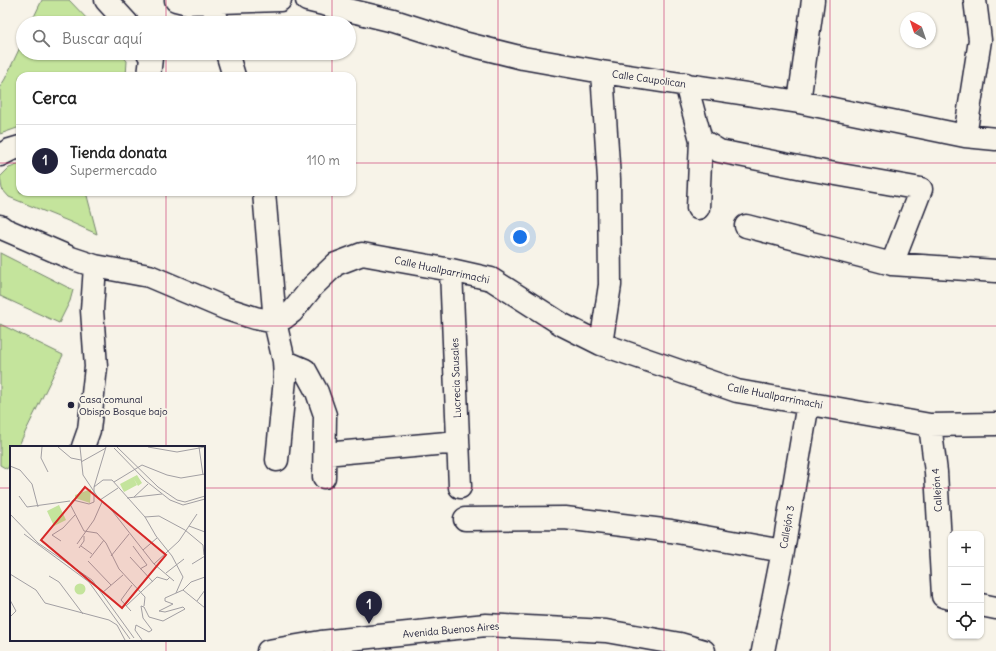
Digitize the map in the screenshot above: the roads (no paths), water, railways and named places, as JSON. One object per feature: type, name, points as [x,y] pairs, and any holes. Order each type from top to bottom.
[{"type":"street","points":[[106,0],[121,16]]},
{"type":"street","points":[[184,1],[215,13],[280,0]]},
{"type":"street","name":"Calle Caupolican","points":[[306,0],[394,21],[463,43],[523,58],[602,72],[799,102],[965,136],[996,139]]},
{"type":"street","points":[[799,102],[813,0]]},
{"type":"street","points":[[965,136],[980,40],[975,0]]},
{"type":"street","points":[[149,72],[151,60]]},
{"type":"street","points":[[229,60],[233,72]]},
{"type":"street","points":[[601,344],[610,285],[609,178],[602,72]]},
{"type":"street","points":[[686,84],[701,140],[698,208]]},
{"type":"street","points":[[701,140],[719,150],[813,170],[921,189],[892,264]]},
{"type":"street","points":[[0,155],[16,148]]},
{"type":"street","points":[[264,196],[275,322],[284,361],[285,379],[277,460]]},
{"type":"street","points":[[0,226],[71,258],[95,266],[149,276],[227,309],[255,318],[275,322]]},
{"type":"street","points":[[746,226],[892,264],[996,272]]},
{"type":"street","name":"Calle Huallparrimachi","points":[[275,322],[292,312],[313,286],[336,264],[362,254],[451,270],[491,279],[564,325],[601,344],[737,391],[930,425],[996,424]]},
{"type":"street","points":[[83,446],[89,430],[96,367],[92,310],[95,266]]},
{"type":"street","name":"Lucrecia Sausales","points":[[451,270],[460,487]]},
{"type":"street","points":[[284,361],[305,370],[317,392],[325,415],[324,477]]},
{"type":"street","name":"Callejón 3","points":[[763,651],[783,551],[808,403]]},
{"type":"street","name":"Callejón 4","points":[[930,425],[936,472],[943,596],[948,597]]},
{"type":"street","points":[[325,454],[458,442]]},
{"type":"street","points":[[465,519],[565,518],[671,532],[783,551]]},
{"type":"street","points":[[984,606],[996,608]]},
{"type":"street","name":"Avenida Buenos Aires","points":[[268,651],[321,642],[486,625],[606,630],[680,644],[704,651]]},
{"type":"place","name":"Casa comunal Obispo Bosque bajo","points":[[71,405]]},
{"type":"place","name":"Tienda donata","points":[[369,624]]}]
